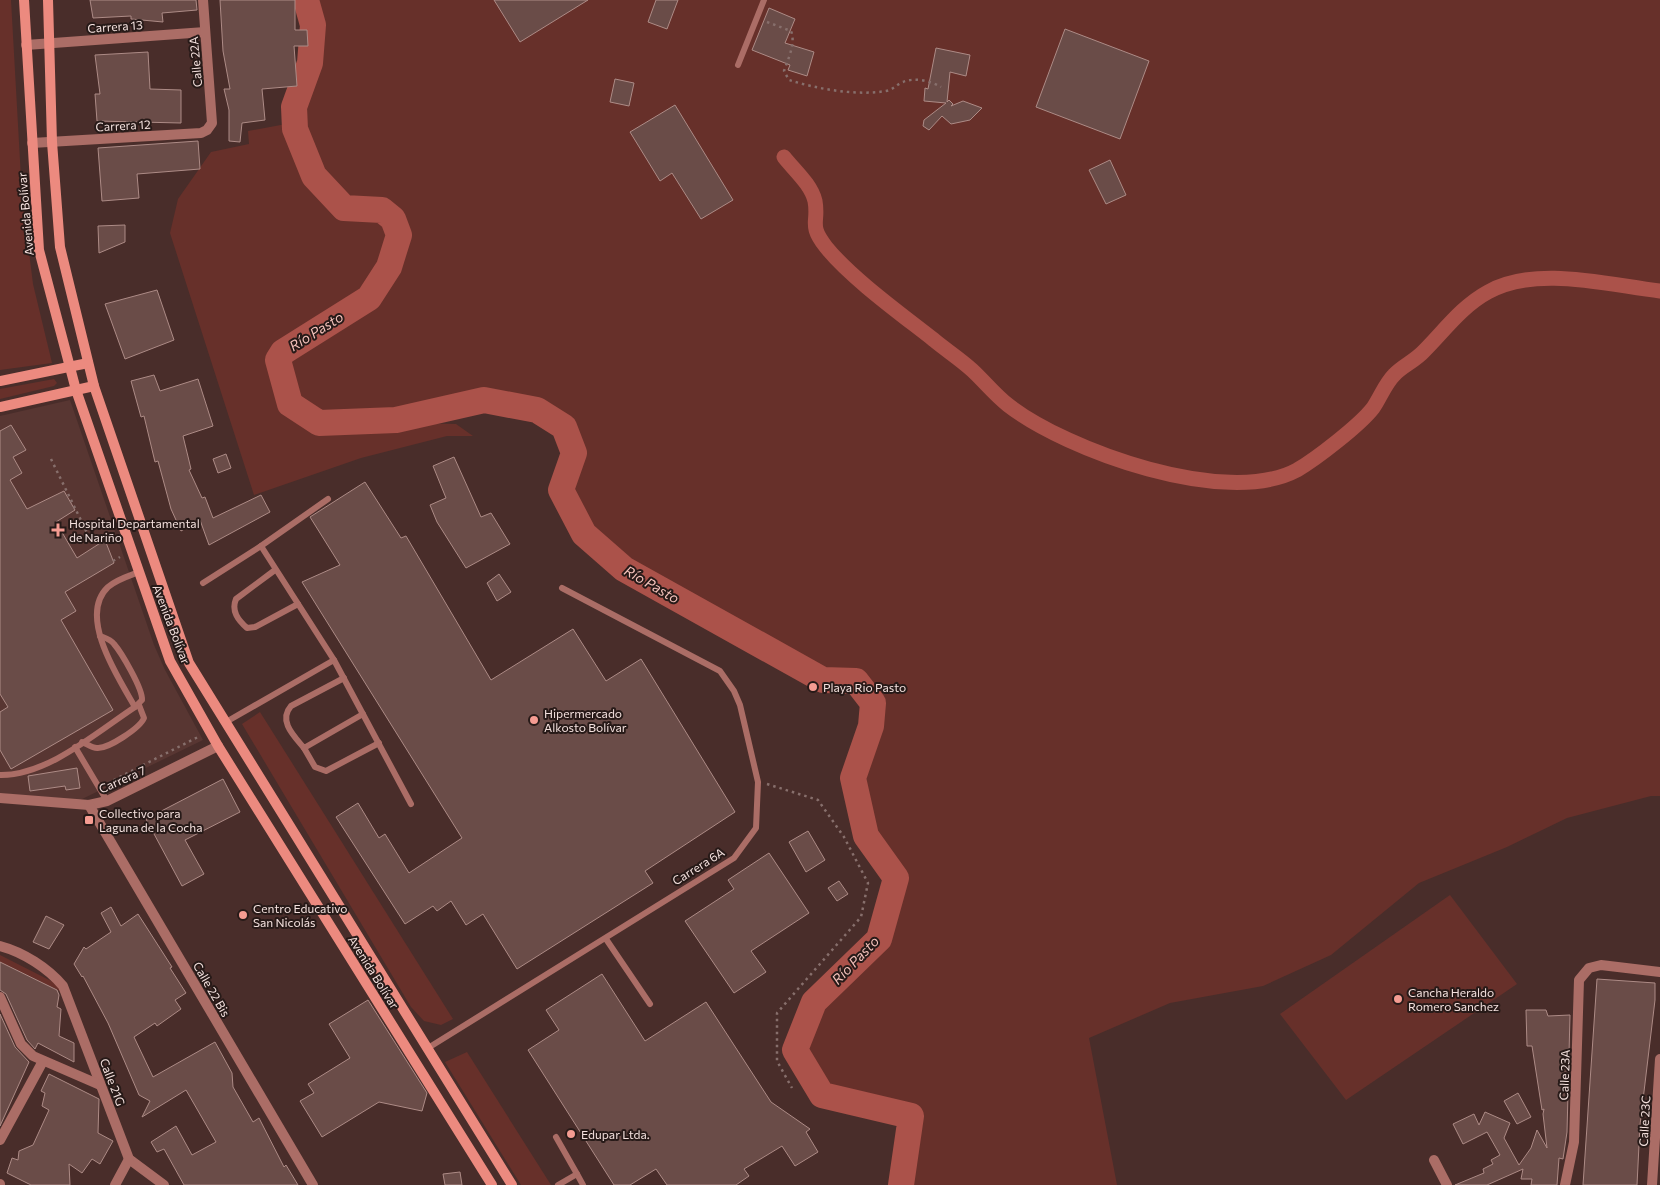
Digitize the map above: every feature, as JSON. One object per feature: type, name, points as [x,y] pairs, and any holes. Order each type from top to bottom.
[{"type":"main road","name":"Avenida Bolívar","points":[[24,0],[39,250],[76,390],[170,661],[218,746],[492,1185]]},
{"type":"main road","name":"Avenida Bolívar","points":[[48,0],[52,142],[60,247],[94,386],[189,663],[512,1185]]},
{"type":"main road","points":[[0,381],[88,363]]},
{"type":"main road","points":[[0,407],[94,386]]},
{"type":"street","name":"Calle 22A","points":[[203,0],[212,123]]},
{"type":"street","name":"Carrera 13","points":[[26,45],[204,32]]},
{"type":"street","name":"Carrera 12","points":[[32,143],[201,133],[207,130],[212,123]]},
{"type":"street","name":"Carrera 7","points":[[0,798],[89,805],[107,801],[218,746]]},
{"type":"street","name":"Calle 22 Bis","points":[[89,805],[313,1185]]},
{"type":"street","name":"Calle 21G","points":[[0,946],[12,949],[54,974],[63,986],[130,1159]]},
{"type":"street","name":"Calle 23A","points":[[1565,1185],[1574,1142],[1579,980],[1589,968],[1601,965],[1660,972]]},
{"type":"street","points":[[0,998],[21,1044],[33,1056],[100,1085]]},
{"type":"street","name":"Calle 23C","points":[[1652,1185],[1658,1148],[1660,1059]]},
{"type":"street","points":[[0,1140],[43,1061]]},
{"type":"street","points":[[116,1185],[130,1159],[164,1185]]},
{"type":"street","points":[[1434,1160],[1446,1185]]},
{"type":"lane","points":[[738,65],[764,0]]},
{"type":"lane","points":[[203,583],[328,499]]},
{"type":"lane","points":[[260,546],[334,660],[411,804]]},
{"type":"lane","points":[[276,570],[236,599],[233,605],[237,620],[247,628],[255,627],[298,604]]},
{"type":"lane","points":[[82,742],[94,747],[103,748],[138,727],[144,718],[106,655],[100,636],[98,618],[102,595],[112,583],[139,572]]},
{"type":"lane","name":"Carrera 6A","points":[[428,1048],[734,858],[756,828],[758,782],[740,705],[734,691],[720,671],[562,588]]},
{"type":"lane","points":[[0,775],[29,772],[75,747],[137,706],[143,697],[141,690],[116,647],[108,639],[100,636]]},
{"type":"lane","points":[[226,722],[334,660]]},
{"type":"lane","points":[[344,678],[291,706],[286,712],[286,721],[291,733],[304,748],[315,767],[326,771],[378,743]]},
{"type":"lane","points":[[304,748],[363,714]]},
{"type":"lane","points":[[75,747],[107,801]]},
{"type":"lane","points":[[606,939],[650,1004]]},
{"type":"lane","points":[[556,1137],[583,1185]]},
{"type":"lane","points":[[558,1185],[577,1174]]},
{"type":"path","points":[[757,18],[791,31],[793,42],[784,71],[789,80],[808,86],[862,91],[887,91],[904,81],[911,80],[941,87]]},
{"type":"path","points":[[51,459],[94,547]]},
{"type":"path","points":[[113,560],[120,557],[127,576]]},
{"type":"path","points":[[193,729],[206,752]]},
{"type":"path","points":[[758,782],[818,800],[844,837],[868,883],[861,917],[777,1013],[777,1061],[792,1088]]},
{"type":"shaded area","points":[[0,0],[11,0],[22,196],[33,284],[52,363],[0,370]]},
{"type":"shaded area","points":[[312,0],[1660,0],[1660,796],[1651,796],[1567,818],[1507,847],[1419,883],[1331,955],[1263,986],[1170,1003],[1089,1038],[1117,1185],[901,1185],[910,1116],[822,1095],[795,1050],[819,996],[879,939],[896,878],[866,836],[853,778],[871,726],[873,703],[856,681],[823,680],[624,569],[584,534],[567,491],[581,458],[568,425],[544,402],[494,389],[396,416],[317,415],[292,398],[281,357],[331,323],[371,300],[401,257],[408,229],[388,207],[347,205],[316,173],[298,128],[298,109],[316,64],[319,27]]},
{"type":"shaded area","points":[[286,124],[318,186],[343,213],[376,212],[392,222],[392,250],[383,272],[369,289],[351,303],[310,328],[291,343],[275,360],[287,407],[311,423],[335,429],[411,423],[456,424],[473,436],[447,436],[361,458],[254,495],[170,233],[178,199],[211,152],[249,144],[248,131]]},
{"type":"shaded area","points":[[54,379],[57,383],[54,386],[0,399],[0,389]]},
{"type":"shaded area","name":"Hospital Departamental de Nariño","points":[[70,400],[154,645],[165,670],[203,740],[76,802],[0,793],[0,416]]},
{"type":"shaded area","points":[[260,712],[453,1019],[441,1025],[424,1021],[411,1007],[242,724]]},
{"type":"shaded area","name":"Cancha Heraldo Romero Sanchez","points":[[1450,895],[1517,984],[1346,1100],[1280,1014]]},
{"type":"shaded area","points":[[0,955],[59,985],[60,991],[0,962]]},
{"type":"shaded area","points":[[467,1052],[551,1185],[521,1185],[445,1062]]},
{"type":"building","points":[[90,0],[196,0],[197,10],[162,13],[163,22],[131,19],[131,16],[93,18]]},
{"type":"building","points":[[220,0],[295,0],[295,30],[307,30],[308,46],[294,46],[297,86],[262,89],[265,120],[242,123],[240,142],[229,141],[229,110],[224,89],[230,89],[223,51]]},
{"type":"building","points":[[494,0],[588,0],[520,42]]},
{"type":"building","points":[[656,0],[678,0],[667,29],[648,22]]},
{"type":"building","points":[[769,8],[795,19],[785,43],[814,52],[807,76],[788,70],[790,65],[752,50]]},
{"type":"building","points":[[1065,29],[1149,61],[1120,139],[1036,107]]},
{"type":"building","points":[[936,48],[970,55],[966,76],[950,72],[947,102],[949,100],[953,104],[951,106],[963,101],[982,108],[970,120],[951,124],[942,116],[929,130],[923,126],[924,120],[946,103],[924,101],[925,88],[928,89]]},
{"type":"building","points":[[148,52],[150,89],[181,90],[181,123],[97,121],[95,94],[100,94],[95,55]]},
{"type":"building","points":[[615,79],[634,83],[629,106],[610,102]]},
{"type":"building","points":[[675,105],[733,200],[701,219],[672,173],[660,181],[630,132]]},
{"type":"building","points":[[198,141],[200,169],[137,174],[139,198],[102,201],[98,148]]},
{"type":"building","points":[[1110,160],[1126,195],[1106,204],[1089,170]]},
{"type":"building","points":[[125,225],[125,242],[99,253],[98,226]]},
{"type":"building","points":[[157,290],[174,340],[125,359],[105,304]]},
{"type":"building","points":[[154,375],[160,391],[198,379],[213,426],[183,436],[191,469],[189,470],[202,498],[205,497],[213,518],[261,495],[270,512],[209,545],[200,520],[181,531],[171,509],[158,461],[155,462],[144,416],[141,417],[131,381]]},
{"type":"building","points":[[11,425],[26,450],[13,457],[22,473],[10,480],[27,509],[64,491],[75,510],[56,522],[77,558],[105,540],[114,563],[65,592],[76,611],[61,620],[113,710],[11,769],[0,750],[0,712],[8,707],[0,694],[0,431]]},
{"type":"building","points":[[226,454],[231,468],[218,473],[213,459]]},
{"type":"building","points":[[454,457],[481,517],[491,513],[510,544],[466,568],[437,522],[430,505],[446,498],[433,466]]},
{"type":"building","points":[[365,482],[401,538],[406,536],[491,680],[573,629],[606,681],[641,659],[735,812],[645,871],[653,883],[517,969],[483,914],[466,925],[451,901],[437,911],[433,906],[405,924],[336,817],[358,803],[379,838],[385,834],[409,873],[462,838],[302,582],[340,565],[310,517]]},
{"type":"building","points":[[499,574],[511,592],[497,601],[487,583]]},
{"type":"building","points":[[77,768],[80,788],[66,790],[65,786],[30,791],[28,776]]},
{"type":"building","points":[[223,779],[240,812],[185,840],[204,874],[182,886],[146,819]]},
{"type":"building","points":[[808,831],[825,860],[806,872],[789,842]]},
{"type":"building","points":[[769,853],[809,913],[751,951],[766,972],[734,993],[685,921],[734,889],[728,880]]},
{"type":"building","points":[[839,881],[848,894],[837,901],[828,888]]},
{"type":"building","points":[[111,907],[121,926],[138,914],[172,967],[170,968],[186,993],[175,1000],[181,1009],[157,1026],[155,1023],[134,1037],[153,1077],[215,1042],[232,1073],[233,1087],[253,1122],[259,1118],[284,1167],[286,1165],[298,1185],[184,1185],[164,1149],[157,1152],[151,1142],[176,1126],[192,1155],[216,1142],[186,1090],[142,1117],[150,1101],[139,1095],[108,1023],[83,976],[74,964],[84,947],[86,949],[111,932],[101,913]]},
{"type":"building","points":[[46,916],[64,925],[49,949],[33,942]]},
{"type":"building","points":[[0,962],[57,990],[59,995],[57,1007],[61,1009],[59,1036],[74,1043],[74,1062],[38,1043],[35,1049],[27,1040],[6,994],[0,990]]},
{"type":"building","points":[[602,974],[645,1041],[706,1002],[771,1102],[810,1129],[806,1132],[818,1152],[795,1166],[782,1146],[744,1169],[749,1176],[736,1185],[667,1185],[656,1169],[630,1185],[614,1185],[528,1050],[559,1030],[546,1010]]},
{"type":"building","points":[[1597,979],[1655,983],[1655,1000],[1640,1125],[1637,1185],[1583,1185]]},
{"type":"building","points":[[368,1000],[427,1093],[422,1111],[379,1102],[322,1137],[300,1101],[314,1093],[308,1084],[350,1058],[329,1024]]},
{"type":"building","points":[[1526,1010],[1546,1010],[1548,1016],[1570,1015],[1567,1132],[1563,1159],[1559,1158],[1557,1185],[1531,1185],[1532,1179],[1521,1179],[1523,1169],[1487,1185],[1455,1185],[1484,1173],[1483,1169],[1493,1164],[1491,1160],[1500,1155],[1487,1132],[1463,1144],[1453,1124],[1474,1114],[1479,1125],[1485,1112],[1510,1123],[1504,1138],[1519,1165],[1531,1148],[1537,1130],[1547,1148],[1544,1109],[1542,1110],[1532,1046],[1527,1046]]},
{"type":"building","points":[[0,1014],[15,1047],[29,1062],[0,1126]]},
{"type":"building","points":[[49,1074],[99,1099],[98,1133],[113,1141],[100,1164],[92,1159],[82,1173],[69,1164],[70,1185],[31,1185],[7,1173],[12,1158],[18,1160],[19,1151],[33,1145],[49,1110],[42,1106],[45,1093],[41,1091]]},
{"type":"building","points":[[1518,1093],[1531,1117],[1517,1124],[1504,1101]]},
{"type":"building","points":[[460,1172],[462,1185],[445,1185],[443,1174]]},
{"type":"waterway","name":"Río Pasto","points":[[306,0],[313,25],[310,63],[294,107],[295,129],[314,176],[344,208],[382,210],[393,219],[399,235],[389,267],[369,298],[283,352],[278,360],[290,404],[319,423],[396,420],[484,400],[537,410],[564,427],[574,453],[561,490],[584,534],[624,569],[823,680],[856,681],[873,703],[871,726],[853,778],[866,836],[896,878],[879,939],[814,1002],[795,1050],[822,1095],[911,1116],[901,1185]]},
{"type":"waterway","points":[[784,157],[810,189],[815,201],[817,233],[836,259],[877,295],[967,366],[1008,405],[1034,423],[1107,456],[1148,469],[1190,478],[1231,482],[1267,480],[1297,470],[1326,450],[1367,415],[1394,375],[1420,355],[1470,304],[1488,292],[1507,284],[1550,278],[1572,279],[1660,291]]},
{"type":"place","name":"Hospital Departamental de Nariño","points":[[58,530]]},
{"type":"place","name":"Playa Rio Pasto","points":[[813,687]]},
{"type":"place","name":"Hipermercado Alkosto Bolívar","points":[[534,720]]},
{"type":"place","name":"Collectivo para Laguna de la Cocha","points":[[89,820]]},
{"type":"place","name":"Centro Educativo San Nicolás","points":[[243,915]]},
{"type":"place","name":"Cancha Heraldo Romero Sanchez","points":[[1398,999]]},
{"type":"place","name":"Edupar Ltda.","points":[[571,1134]]}]
